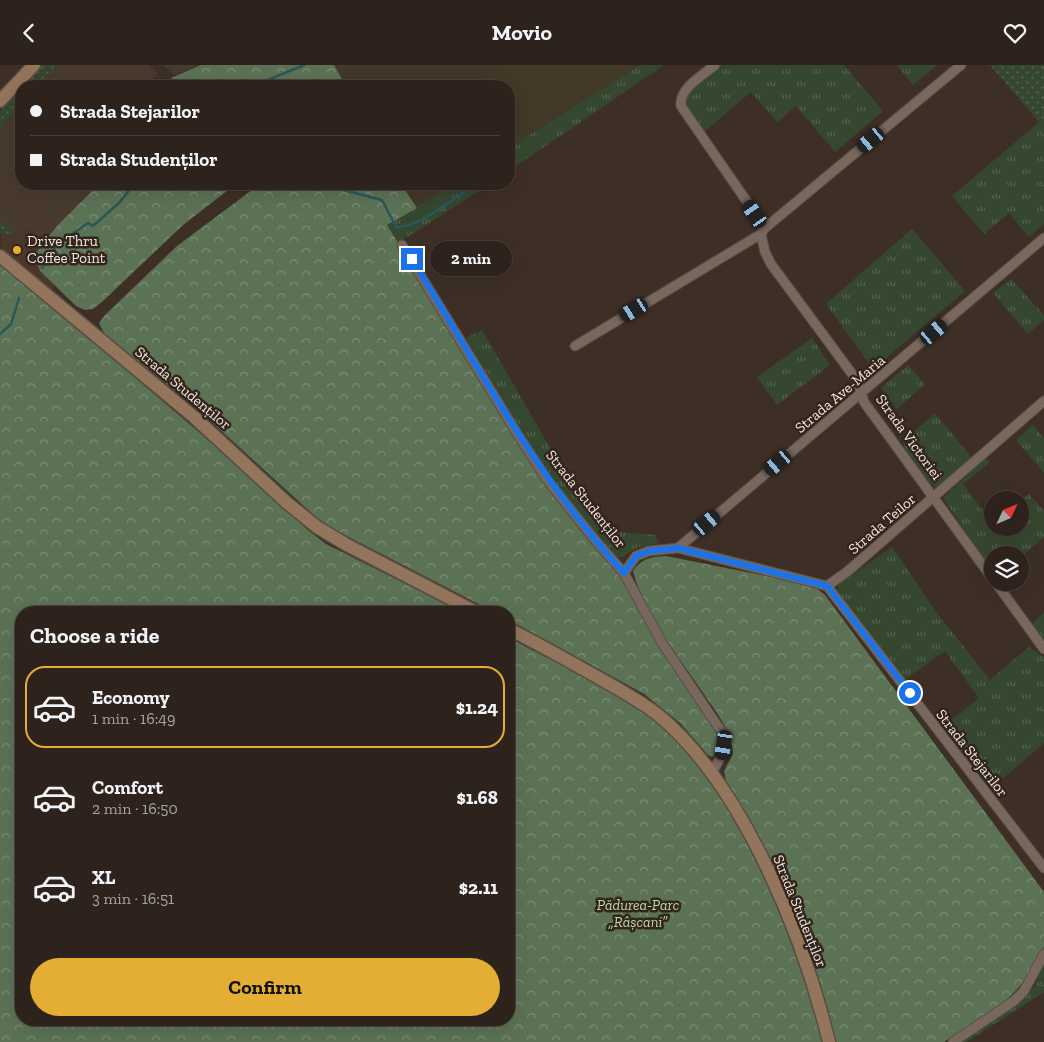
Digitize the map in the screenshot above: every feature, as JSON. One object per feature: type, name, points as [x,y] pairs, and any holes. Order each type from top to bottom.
[{"type":"main road","points":[[20,80],[34,65]]},
{"type":"main road","points":[[0,101],[15,85]]},
{"type":"main road","name":"Strada Studenților","points":[[0,255],[194,417],[317,527],[347,545],[465,606]]},
{"type":"main road","name":"Strada Studenților","points":[[515,632],[625,693],[656,713],[696,751],[770,872],[803,957],[829,1042]]},
{"type":"street","name":"Strada Victoriei","points":[[715,65],[684,91],[680,98],[681,106],[763,231],[765,252],[771,263],[858,382],[864,401],[935,496],[984,566]]},
{"type":"street","points":[[575,346],[763,231],[961,65]]},
{"type":"street","name":"Strada Ave-Maria","points":[[678,548],[1044,238]]},
{"type":"street","name":"Strada Studenților","points":[[402,245],[548,481],[624,573],[662,643],[721,731],[724,745],[722,758],[711,774]]},
{"type":"street","name":"Strada Teilor","points":[[827,586],[848,571],[1044,401]]},
{"type":"street","points":[[624,573],[636,556],[649,551],[678,548],[827,586]]},
{"type":"street","name":"Strada Stejarilor","points":[[827,586],[1044,868]]},
{"type":"street","points":[[1002,591],[1044,649]]},
{"type":"street","points":[[953,1042],[1014,1001],[1024,991],[1044,955]]},
{"type":"shaded area","points":[[57,65],[149,65],[158,74],[152,80],[43,80]]},
{"type":"shaded area","points":[[163,65],[201,65],[174,75]]},
{"type":"shaded area","points":[[334,65],[640,65],[515,144],[515,80],[343,80]]},
{"type":"shaded area","points":[[15,111],[15,190],[93,190],[57,226],[45,243],[25,228],[17,236],[0,219],[0,127]]},
{"type":"shaded area","points":[[405,190],[445,190],[417,208]]},
{"type":"shaded area","points":[[25,228],[45,243],[34,255],[40,271],[55,286],[51,290],[0,247],[2,234],[17,236]]},
{"type":"green space","points":[[42,65],[57,65],[43,80],[28,80]]},
{"type":"green space","points":[[201,65],[334,65],[343,80],[173,80],[171,78]]},
{"type":"green space","points":[[640,65],[664,65],[515,167],[515,144]]},
{"type":"green space","points":[[719,65],[844,65],[883,111],[835,152],[796,106],[777,122],[751,92],[704,132],[686,106],[684,98]]},
{"type":"green space","points":[[897,65],[937,65],[913,85]]},
{"type":"green space","points":[[990,65],[1044,65],[1044,118],[1039,122]]},
{"type":"green space","points":[[15,95],[15,111],[0,128],[0,111]]},
{"type":"green space","points":[[1044,118],[1044,224],[1029,237],[1009,213],[984,234],[952,196]]},
{"type":"green space","points":[[93,190],[228,190],[183,225],[93,309],[85,310],[76,306],[40,271],[34,255],[57,226]]},
{"type":"green space","points":[[252,190],[405,190],[417,208],[387,225],[541,474],[621,578],[716,731],[718,748],[715,754],[712,757],[708,755],[680,723],[644,694],[515,623],[515,606],[482,606],[335,530],[317,518],[194,406],[105,335],[99,323],[105,315],[177,246]]},
{"type":"green space","points":[[444,190],[481,190],[398,243],[387,225]]},
{"type":"green space","points":[[0,219],[17,236],[0,235]]},
{"type":"green space","points":[[912,229],[965,291],[873,369],[826,304]]},
{"type":"green space","name":"Pădurea-Parc „Râșcani”","points":[[3,265],[207,439],[326,544],[450,606],[15,606],[15,1026],[515,1026],[515,641],[599,684],[633,704],[680,744],[708,780],[734,820],[758,865],[778,910],[796,956],[823,1042],[0,1042],[0,266]]},
{"type":"green space","points":[[1011,279],[1044,315],[1044,320],[1028,334],[993,293]]},
{"type":"green space","points":[[482,330],[572,486],[602,531],[655,535],[659,543],[638,547],[623,557],[616,556],[602,545],[539,460],[466,338]]},
{"type":"green space","points":[[812,338],[830,365],[777,405],[757,377]]},
{"type":"green space","points":[[908,365],[925,384],[897,409],[881,388]]},
{"type":"green space","points":[[935,413],[973,459],[938,488],[917,467],[907,453],[903,442]]},
{"type":"green space","points":[[1033,425],[1044,438],[1044,473],[1016,440]]},
{"type":"green space","points":[[986,458],[990,462],[963,484],[984,512],[984,536],[1029,536],[1029,494],[1044,511],[1044,537],[1029,550],[1029,546],[984,546],[984,558],[943,498]]},
{"type":"green space","points":[[892,547],[937,613],[990,680],[1029,647],[1044,657],[1044,743],[995,785],[985,787],[941,728],[979,698],[945,651],[904,680],[838,592],[839,584]]},
{"type":"green space","points":[[666,556],[812,585],[825,595],[1044,892],[1044,947],[1024,982],[1002,1005],[944,1042],[835,1042],[833,1030],[796,919],[780,880],[727,785],[724,771],[733,754],[726,728],[662,633],[638,587],[633,571],[636,567],[647,559]]},
{"type":"green space","points":[[1044,612],[1044,643],[1030,626]]},
{"type":"green space","points":[[1044,963],[1044,992],[967,1042],[959,1042],[1015,1005],[1034,987]]},
{"type":"waterway","points":[[268,80],[304,65]]},
{"type":"waterway","points":[[42,268],[58,244],[88,223],[93,226],[120,202],[129,190]]},
{"type":"waterway","points":[[344,190],[382,200],[396,227],[403,227],[421,220],[463,193]]},
{"type":"waterway","points":[[0,334],[11,324],[19,298]]},
{"type":"place","name":"Drive Thru Coffee Point","points":[[17,250]]},
{"type":"route","points":[[412,259],[518,435],[548,481],[624,573],[636,556],[649,551],[678,548],[827,586],[910,693]]}]
